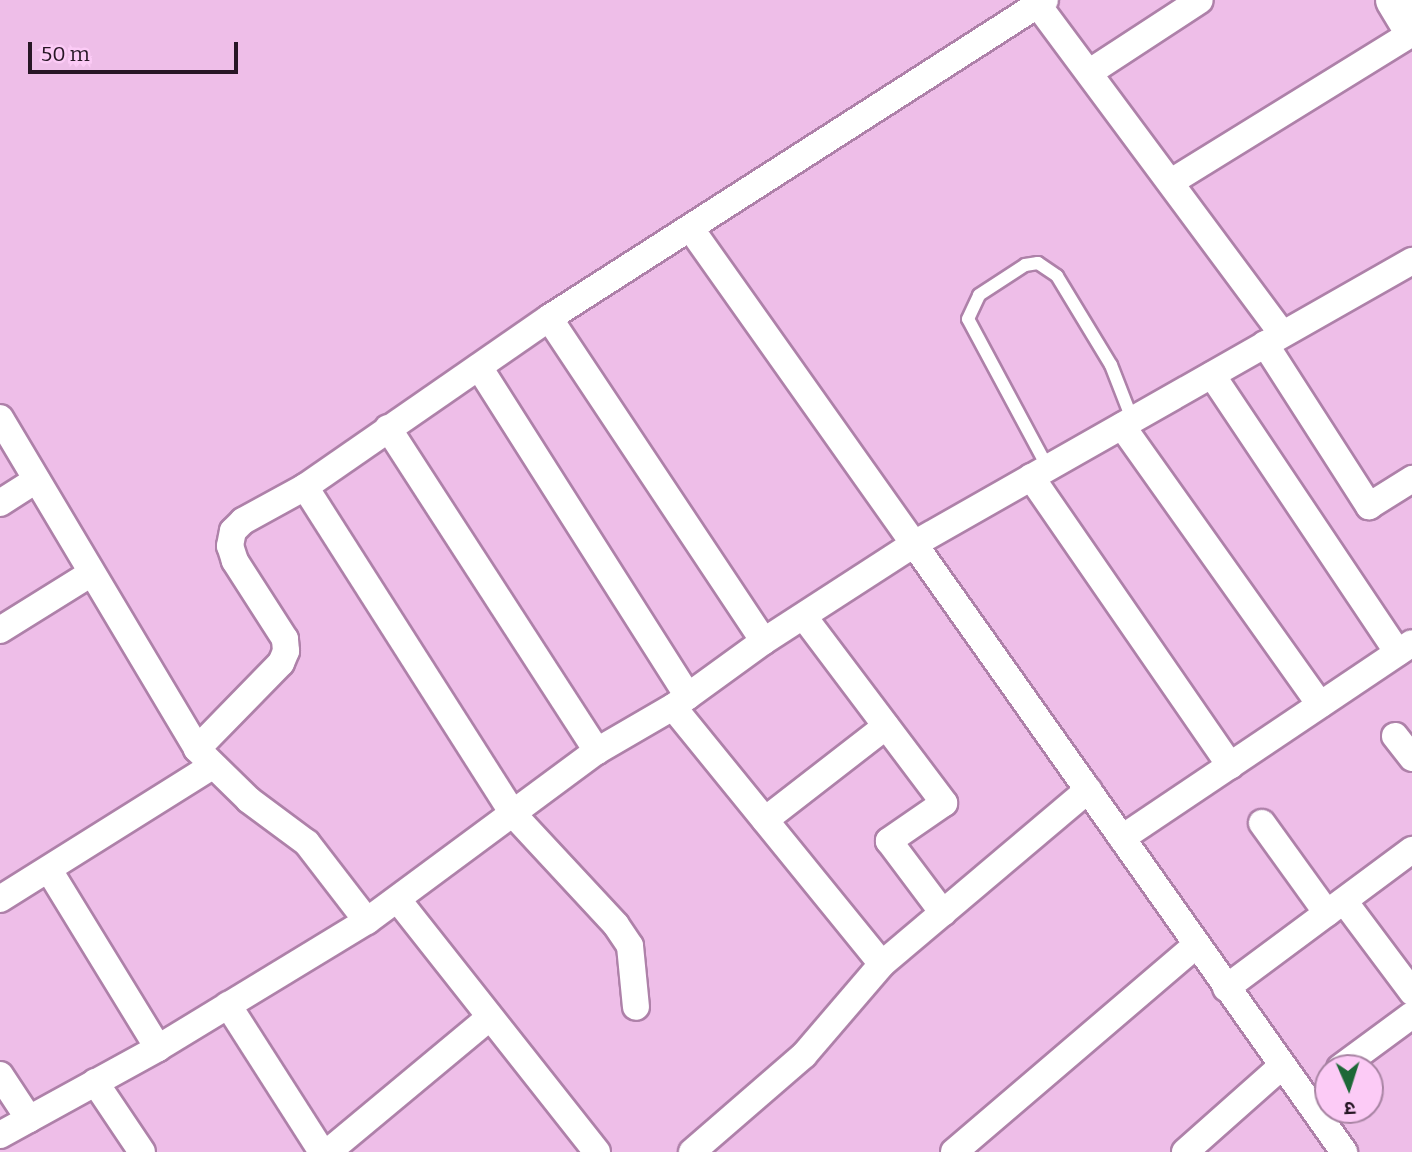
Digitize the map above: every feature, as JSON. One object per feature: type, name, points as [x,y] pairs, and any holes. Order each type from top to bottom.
[{"type":"highway","points":[[1395,0],[1412,31]]},
{"type":"street","points":[[1090,72],[1200,0]]},
{"type":"street","points":[[0,899],[49,870],[205,757],[281,663],[286,651],[285,639],[235,561],[230,546],[233,531],[305,487],[549,318],[1042,2],[1171,182],[1273,338],[1369,506],[1412,479]]},
{"type":"street","points":[[1171,182],[1412,31]]},
{"type":"street","points":[[691,229],[1344,1152]]},
{"type":"street","points":[[0,1135],[158,1048],[367,921],[597,751],[680,702],[764,641],[914,544],[1273,338],[1410,265]]},
{"type":"street","points":[[549,318],[764,641]]},
{"type":"street","points":[[479,367],[680,702],[765,820],[882,964]]},
{"type":"street","points":[[1122,838],[1405,648],[1212,374]]},
{"type":"street","points":[[0,418],[90,574],[205,757],[307,843],[367,921]]},
{"type":"street","points":[[1127,423],[1320,705]]},
{"type":"street","points":[[388,428],[597,751]]},
{"type":"street","points":[[1040,472],[1230,766]]},
{"type":"street","points":[[0,503],[36,480]]},
{"type":"street","points":[[305,487],[513,814],[616,925],[629,946],[636,1007]]},
{"type":"street","points":[[0,630],[90,574]]},
{"type":"street","points":[[804,617],[944,803],[889,841],[943,913]]},
{"type":"street","points":[[765,820],[886,726]]},
{"type":"street","points":[[1395,736],[1412,758]]},
{"type":"street","points":[[692,1152],[804,1055],[882,964],[1088,790]]},
{"type":"street","points":[[1262,823],[1412,992]]},
{"type":"street","points":[[1226,988],[1412,850]]},
{"type":"street","points":[[49,870],[158,1048]]},
{"type":"street","points":[[398,900],[597,1152]]},
{"type":"street","points":[[954,1152],[1196,945]]},
{"type":"street","points":[[229,1005],[322,1152]]},
{"type":"street","points":[[1359,1054],[1412,1015]]},
{"type":"street","points":[[328,1152],[489,1018]]},
{"type":"street","points":[[1185,1152],[1282,1066]]},
{"type":"street","points":[[0,1075],[29,1119]]},
{"type":"street","points":[[95,1082],[142,1152]]},
{"type":"street","points":[[1303,1096],[1314,1088]]},
{"type":"lane","points":[[1040,472],[968,319],[979,295],[1025,265],[1038,263],[1057,276],[1111,365],[1127,423]]}]
